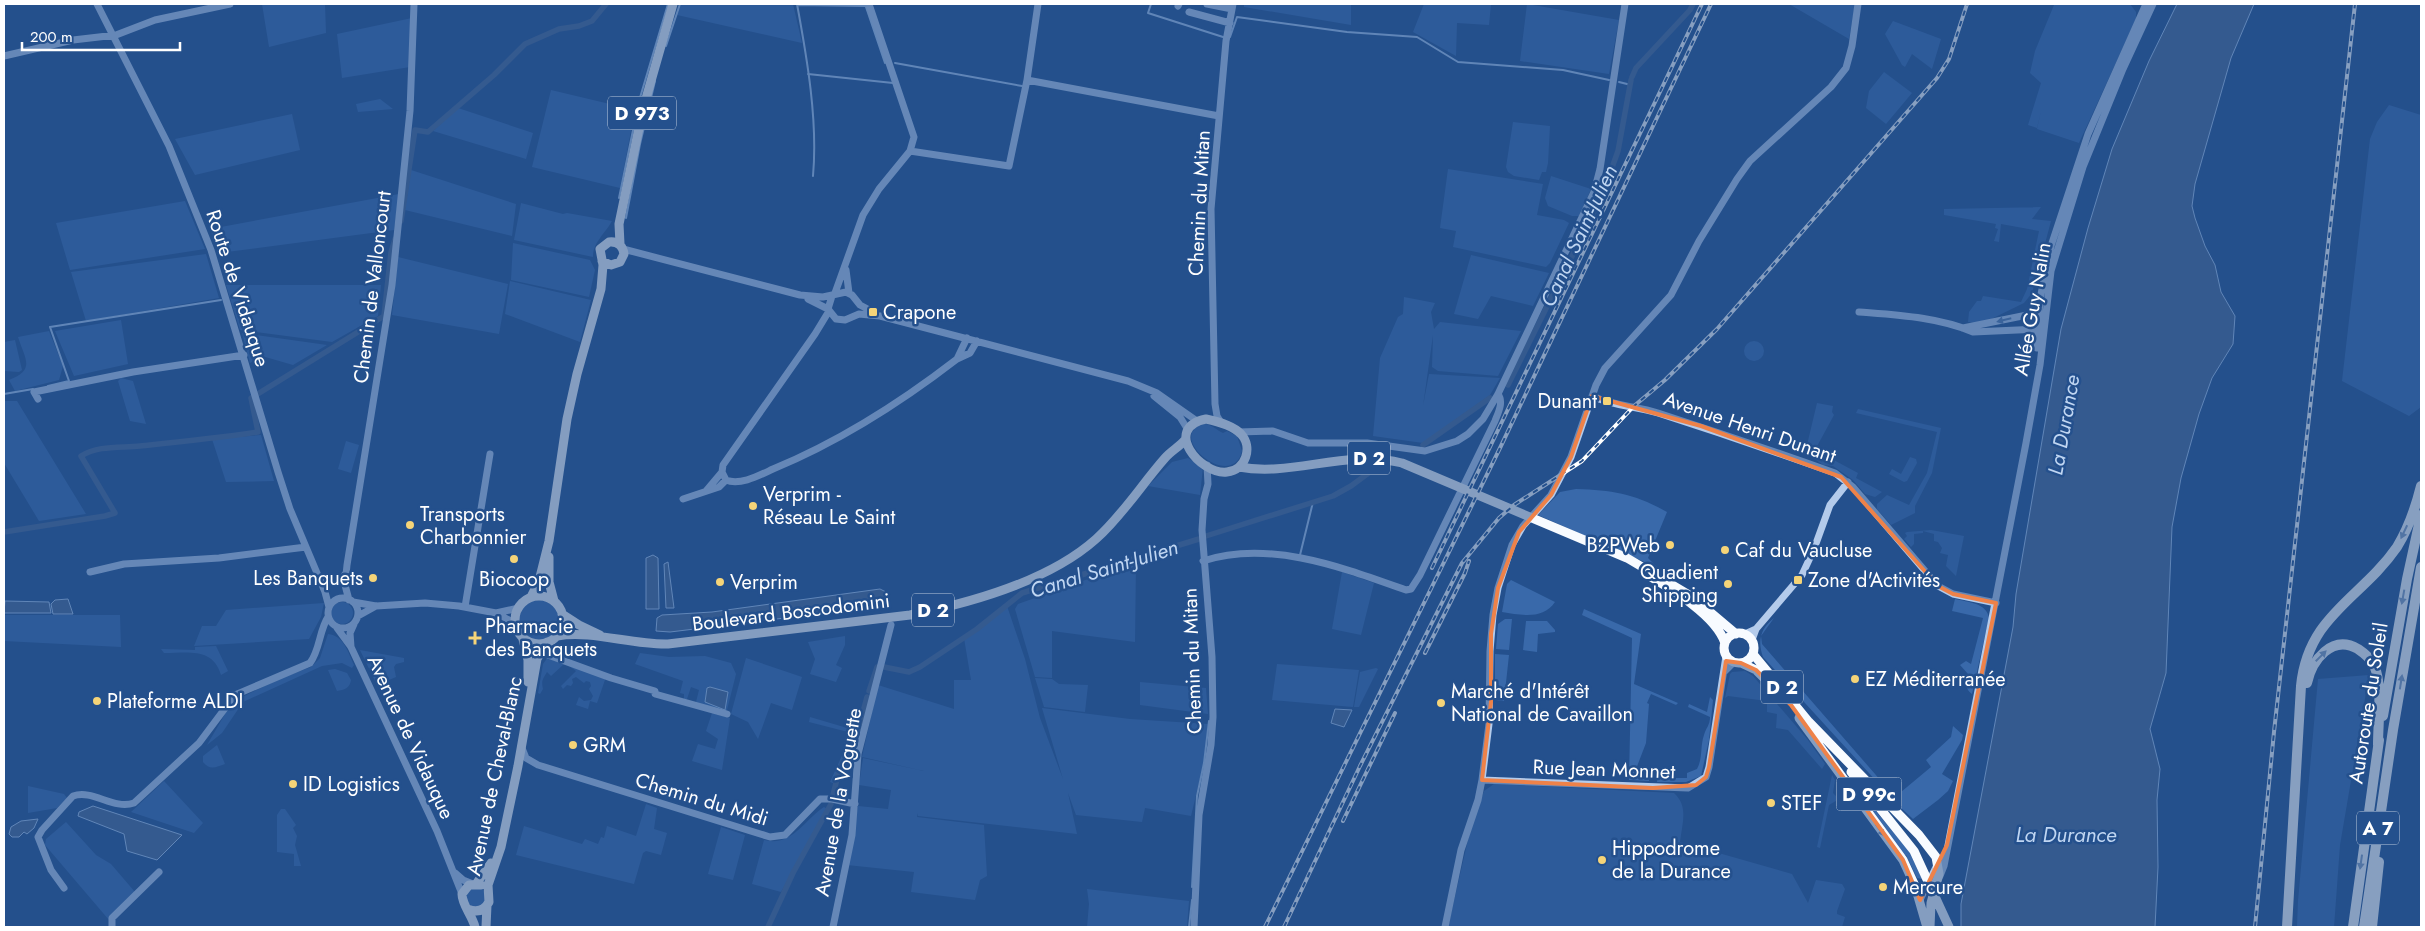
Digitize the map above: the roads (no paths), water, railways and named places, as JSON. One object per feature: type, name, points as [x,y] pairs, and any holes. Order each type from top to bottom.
[{"type":"highway","points":[[2287,927],[2301,686],[2309,648],[2324,626],[2397,546],[2412,516],[2421,486]]},
{"type":"highway","name":"Autoroute du Soleil","points":[[2353,927],[2378,745],[2407,579],[2421,515]]},
{"type":"highway","name":"Autoroute du Soleil","points":[[2364,927],[2393,730],[2421,567]]},
{"type":"highway","points":[[2292,927],[2306,687],[2317,658],[2331,647],[2341,644],[2353,646],[2365,653],[2373,663],[2378,679],[2378,745]]},
{"type":"highway","points":[[2372,927],[2391,779],[2393,730]]},
{"type":"main road","name":"D 973","points":[[621,247],[619,224],[643,109],[673,4]]},
{"type":"main road","name":"D 973","points":[[609,242],[619,224]]},
{"type":"main road","points":[[549,541],[549,582],[554,601],[562,614],[561,628],[557,636],[547,642],[531,642],[522,636],[516,624],[519,608],[531,597],[539,581],[549,541],[567,419],[577,374],[601,289],[602,261],[600,249],[609,242],[621,247],[618,262],[601,289]]},
{"type":"main road","points":[[602,261],[608,265],[618,262]]},
{"type":"main road","points":[[1202,420],[1222,424],[1239,432],[1247,446],[1246,456],[1239,467],[1230,472],[1220,472],[1190,453],[1185,440],[1188,430],[1202,420]]},
{"type":"main road","name":"Boulevard Boscodomini","points":[[557,636],[570,634],[653,644],[687,642],[910,615],[980,597],[1037,575],[1064,562],[1088,546],[1107,528],[1162,462],[1185,440]]},
{"type":"main road","points":[[1162,462],[1176,455],[1190,453]]},
{"type":"main road","name":"D 2","points":[[1246,456],[1260,466],[1287,466]]},
{"type":"main road","name":"D 2","points":[[1239,467],[1259,470],[1356,458],[1402,463],[1627,558],[1691,596],[1744,636]]},
{"type":"main road","name":"D 2","points":[[1598,547],[1657,581],[1693,606],[1719,630],[1725,643]]},
{"type":"main road","points":[[531,597],[543,596],[554,601]]},
{"type":"main road","name":"Boulevard Boscodomini","points":[[562,614],[579,625],[612,639]]},
{"type":"main road","name":"Avenue de Cheval-Blanc","points":[[474,884],[489,868],[498,846],[519,747],[528,674],[528,660],[522,636]]},
{"type":"main road","points":[[1744,636],[1753,654],[1750,658],[1734,661],[1725,643],[1744,636]]},
{"type":"main road","name":"Avenue de Cheval-Blanc","points":[[488,891],[522,748],[537,659],[547,642]]},
{"type":"main road","name":"D 2","points":[[1753,654],[1809,722],[1919,835],[1931,850],[1938,864],[1938,881],[1930,906],[1928,927]]},
{"type":"main road","name":"D 2","points":[[1734,661],[1756,670],[1791,705],[1794,712],[1902,860],[1920,900],[1928,927]]},
{"type":"main road","name":"D 99c","points":[[1791,705],[1809,722],[1903,835],[1925,871],[1949,927]]},
{"type":"main road","points":[[468,909],[478,911],[487,905],[490,898],[485,887],[474,884],[466,888],[462,894],[463,902],[475,927]]},
{"type":"main road","name":"Avenue de Cheval-Blanc","points":[[486,927],[487,905]]},
{"type":"street","name":"Route de Vidauque","points":[[97,4],[169,146],[211,250],[278,472],[325,592],[328,607]]},
{"type":"street","points":[[4,56],[73,40],[112,34],[155,20],[230,4]]},
{"type":"street","name":"Chemin de Valloncourt","points":[[338,599],[345,585],[392,285],[410,110],[414,4]]},
{"type":"street","points":[[705,491],[722,472],[723,465],[735,446],[815,334],[828,310],[828,302],[846,267],[852,240],[863,215],[879,189],[910,151],[914,137],[869,4]]},
{"type":"street","points":[[910,151],[1009,166],[1027,80],[1038,4]]},
{"type":"street","points":[[1207,4],[1232,6]]},
{"type":"street","points":[[1239,432],[1273,431],[1308,443],[1367,443],[1425,451],[1446,446],[1468,434],[1483,419],[1498,394],[1594,192],[1600,169],[1625,4]]},
{"type":"street","points":[[1445,927],[1461,850],[1478,800],[1482,780],[1491,702],[1491,634],[1498,588],[1512,545],[1519,532],[1551,495],[1571,457],[1592,396],[1605,368],[1671,295],[1712,219],[1750,161],[1831,87],[1846,68],[1854,39],[1858,4]]},
{"type":"street","name":"Allée Guy Nalin","points":[[2036,388],[2038,324],[2047,259],[2073,176],[2118,62],[2147,5]]},
{"type":"street","name":"Allée Guy Nalin","points":[[2036,388],[2038,324],[2051,271],[2083,167],[2147,5]]},
{"type":"street","name":"Chemin du Mitan","points":[[1222,424],[1217,416],[1215,404],[1210,224],[1219,116],[1232,6]]},
{"type":"street","points":[[1189,12],[1230,23]]},
{"type":"street","points":[[1027,80],[1219,116]]},
{"type":"street","points":[[621,247],[640,255],[800,295],[833,295],[842,291],[849,293]]},
{"type":"street","points":[[618,262],[640,255]]},
{"type":"street","points":[[846,267],[849,293],[856,302],[880,316]]},
{"type":"street","points":[[800,295],[828,310],[836,319]]},
{"type":"street","points":[[852,316],[856,310],[856,302]]},
{"type":"street","points":[[1859,312],[1920,319],[1972,332],[2014,329],[2038,324]]},
{"type":"street","points":[[815,334],[836,319],[845,320],[852,316],[863,314],[880,316],[1128,381],[1157,393],[1202,420],[1215,404]]},
{"type":"street","points":[[1962,328],[2038,324]]},
{"type":"street","points":[[957,359],[967,338]]},
{"type":"street","points":[[726,480],[738,482],[762,474],[828,444],[898,403],[957,359],[970,353],[977,341]]},
{"type":"street","points":[[38,399],[34,392],[133,372],[244,355]]},
{"type":"street","points":[[1128,381],[1155,396],[1180,417],[1188,430]]},
{"type":"street","points":[[1938,881],[1944,866],[2036,388]]},
{"type":"street","points":[[1203,561],[1233,553],[1276,555],[1332,566],[1406,590],[1411,589],[1420,575],[1500,410],[1501,399],[1498,394]]},
{"type":"street","name":"Avenue Henri Dunant","points":[[1592,396],[1607,402],[1642,408],[1701,426],[1835,472],[1848,482],[1938,586],[1959,596],[1996,603]]},
{"type":"street","points":[[1247,446],[1260,432]]},
{"type":"street","points":[[465,607],[490,454]]},
{"type":"street","name":"Chemin du Mitan","points":[[1194,927],[1199,815],[1211,745],[1213,717],[1212,656],[1203,561],[1203,508],[1208,484],[1207,465]]},
{"type":"street","points":[[722,472],[726,480]]},
{"type":"street","points":[[1208,484],[1220,472]]},
{"type":"street","points":[[683,499],[719,487],[726,480]]},
{"type":"street","points":[[1744,636],[1756,629],[1802,574],[1814,549],[1830,504],[1848,482]]},
{"type":"street","points":[[90,572],[124,564],[219,558],[306,547]]},
{"type":"street","points":[[317,574],[325,581],[333,583],[343,578],[346,573]]},
{"type":"street","name":"Chemin de Valloncourt","points":[[345,585],[351,601]]},
{"type":"street","points":[[325,592],[338,599],[376,606],[425,603],[465,607],[496,613],[516,624]]},
{"type":"street","points":[[64,888],[50,870],[38,838],[42,830],[73,796],[89,796],[102,801],[127,805],[134,803],[199,743],[235,695],[310,663],[316,653],[319,636],[328,617],[328,607],[338,599]]},
{"type":"street","points":[[351,601],[357,609],[358,616]]},
{"type":"street","points":[[319,636],[337,628],[349,628],[354,624],[358,616],[376,606]]},
{"type":"street","points":[[496,613],[519,608]]},
{"type":"street","points":[[328,617],[337,628]]},
{"type":"street","name":"Avenue de Vidauque","points":[[351,647],[350,633],[354,624]]},
{"type":"street","name":"Avenue de la Voguette","points":[[833,927],[852,834],[858,754],[891,625]]},
{"type":"street","name":"Avenue de Vidauque","points":[[337,628],[351,647],[436,831],[462,894]]},
{"type":"street","points":[[541,651],[611,678],[656,691],[654,694],[727,714]]},
{"type":"street","name":"Rue Jean Monnet","points":[[1482,780],[1653,788],[1688,788],[1696,785],[1706,777],[1724,673],[1734,661]]},
{"type":"street","points":[[518,766],[530,761],[524,755],[522,748]]},
{"type":"street","name":"Chemin du Midi","points":[[530,761],[770,837],[785,835],[820,800],[832,799],[855,804]]},
{"type":"street","points":[[1920,900],[1947,845]]},
{"type":"street","name":"Avenue de Vidauque","points":[[451,868],[462,880],[474,884]]},
{"type":"street","points":[[112,927],[112,918],[159,872]]},
{"type":"water","name":"La Durance","points":[[2177,4],[2254,4],[2231,58],[2195,184],[2192,206],[2205,246],[2215,265],[2221,292],[2235,316],[2233,344],[2212,378],[2199,414],[2181,478],[2172,527],[2166,673],[2150,729],[2160,769],[2157,800],[2158,867],[2155,927],[1961,927],[1961,904],[2013,627],[2016,594],[2061,329],[2088,228],[2112,149],[2149,61]]},
{"type":"water","points":[[653,555],[658,558],[659,609],[646,609],[646,558]]},
{"type":"water","points":[[668,562],[674,608],[666,608],[664,564]]},
{"type":"water","points":[[880,589],[888,593],[887,604],[883,606],[670,632],[656,631],[657,618],[662,615],[712,612]]},
{"type":"water","points":[[68,599],[73,614],[53,614],[51,604],[55,600]]},
{"type":"water","points":[[5,601],[49,602],[51,613],[4,613]]},
{"type":"water","points":[[710,687],[728,692],[725,710],[705,702],[707,688]]},
{"type":"water","points":[[1335,709],[1352,710],[1344,727],[1331,723]]},
{"type":"water","points":[[93,806],[182,835],[157,860],[127,851],[124,834],[78,816],[79,812]]},
{"type":"water","points":[[38,819],[34,828],[27,834],[24,832],[19,837],[12,837],[9,834],[11,827],[21,821]]},
{"type":"waterway","points":[[401,221],[415,130],[428,132],[494,75],[525,44],[559,29],[579,26],[592,21],[606,4]]},
{"type":"waterway","points":[[619,198],[639,101],[668,4]]},
{"type":"waterway","points":[[666,46],[680,4]]},
{"type":"waterway","points":[[797,4],[808,68],[813,112],[813,176]]},
{"type":"waterway","points":[[865,4],[885,63]]},
{"type":"waterway","points":[[1151,4],[1148,13],[1223,37]]},
{"type":"waterway","name":"Canal Saint-Julien","points":[[1632,77],[1636,68],[1690,10],[1693,4]]},
{"type":"waterway","points":[[797,5],[866,6]]},
{"type":"waterway","points":[[1230,37],[1237,17],[1347,32],[1417,37],[1458,62],[1563,70],[1609,80]]},
{"type":"waterway","points":[[895,63],[1022,86]]},
{"type":"waterway","points":[[808,74],[893,83]]},
{"type":"waterway","name":"Canal Saint-Julien","points":[[1508,385],[1601,198],[1618,151],[1631,80]]},
{"type":"waterway","points":[[626,218],[640,144],[655,81]]},
{"type":"waterway","points":[[1619,82],[1631,85]]},
{"type":"waterway","points":[[4,532],[115,513],[81,456],[88,452],[258,432],[251,398],[384,316],[391,252],[395,239]]},
{"type":"waterway","points":[[48,386],[69,381],[50,327],[221,300]]},
{"type":"waterway","points":[[4,394],[33,389]]},
{"type":"waterway","name":"Canal Saint-Julien","points":[[1423,445],[1490,398]]},
{"type":"waterway","name":"Canal Saint-Julien","points":[[1206,536],[1333,496],[1351,486],[1378,466]]},
{"type":"waterway","points":[[1300,555],[1313,502]]},
{"type":"waterway","name":"Canal Saint-Julien","points":[[884,667],[909,672],[920,667],[977,629],[1022,593],[1199,539]]},
{"type":"waterway","name":"Canal Saint-Julien","points":[[869,691],[877,667]]},
{"type":"waterway","name":"Canal Saint-Julien","points":[[860,723],[867,697]]},
{"type":"waterway","points":[[1192,887],[1197,796],[1204,763],[1209,721]]},
{"type":"waterway","name":"Canal Saint-Julien","points":[[833,795],[839,771],[859,727]]},
{"type":"waterway","name":"Canal Saint-Julien","points":[[768,927],[793,873],[831,804]]},
{"type":"waterway","points":[[1189,927],[1192,900]]},
{"type":"railway","points":[[1432,568],[1702,4]]},
{"type":"railway","points":[[1265,927],[1500,448],[1711,4]]},
{"type":"railway","points":[[1284,927],[1360,766],[1462,563],[1499,518],[1514,505],[1582,461],[1634,406],[1665,380],[1717,329],[1937,78],[1949,59],[1967,4]]},
{"type":"railway","points":[[2255,927],[2274,732],[2355,4]]},
{"type":"railway","points":[[1425,653],[1465,573],[1469,561]]},
{"type":"railway","points":[[1343,821],[1395,713]]},
{"type":"place","name":"Crapone","points":[[873,312]]},
{"type":"place","name":"Dunant","points":[[1607,401]]},
{"type":"place","name":"Verprim - Réseau Le Saint","points":[[753,506]]},
{"type":"place","name":"Transports Charbonnier","points":[[410,525]]},
{"type":"place","name":"B2PWeb","points":[[1670,545]]},
{"type":"place","name":"Caf du Vaucluse","points":[[1725,550]]},
{"type":"place","name":"Biocoop","points":[[514,559]]},
{"type":"place","name":"Les Banquets","points":[[373,578]]},
{"type":"place","name":"Zone d'Activités","points":[[1798,580]]},
{"type":"place","name":"Verprim","points":[[720,582]]},
{"type":"place","name":"Quadient Shipping","points":[[1728,584]]},
{"type":"place","name":"Pharmacie des Banquets","points":[[475,638]]},
{"type":"place","name":"EZ Méditerranée","points":[[1855,679]]},
{"type":"place","name":"Plateforme ALDI","points":[[97,701]]},
{"type":"place","name":"Marché d'Intérêt National de Cavaillon","points":[[1441,703]]},
{"type":"place","name":"GRM","points":[[573,745]]},
{"type":"place","name":"ID Logistics","points":[[293,784]]},
{"type":"place","name":"STEF","points":[[1771,803]]},
{"type":"place","name":"Hippodrome de la Durance","points":[[1602,860]]},
{"type":"place","name":"Mercure","points":[[1883,887]]}]
